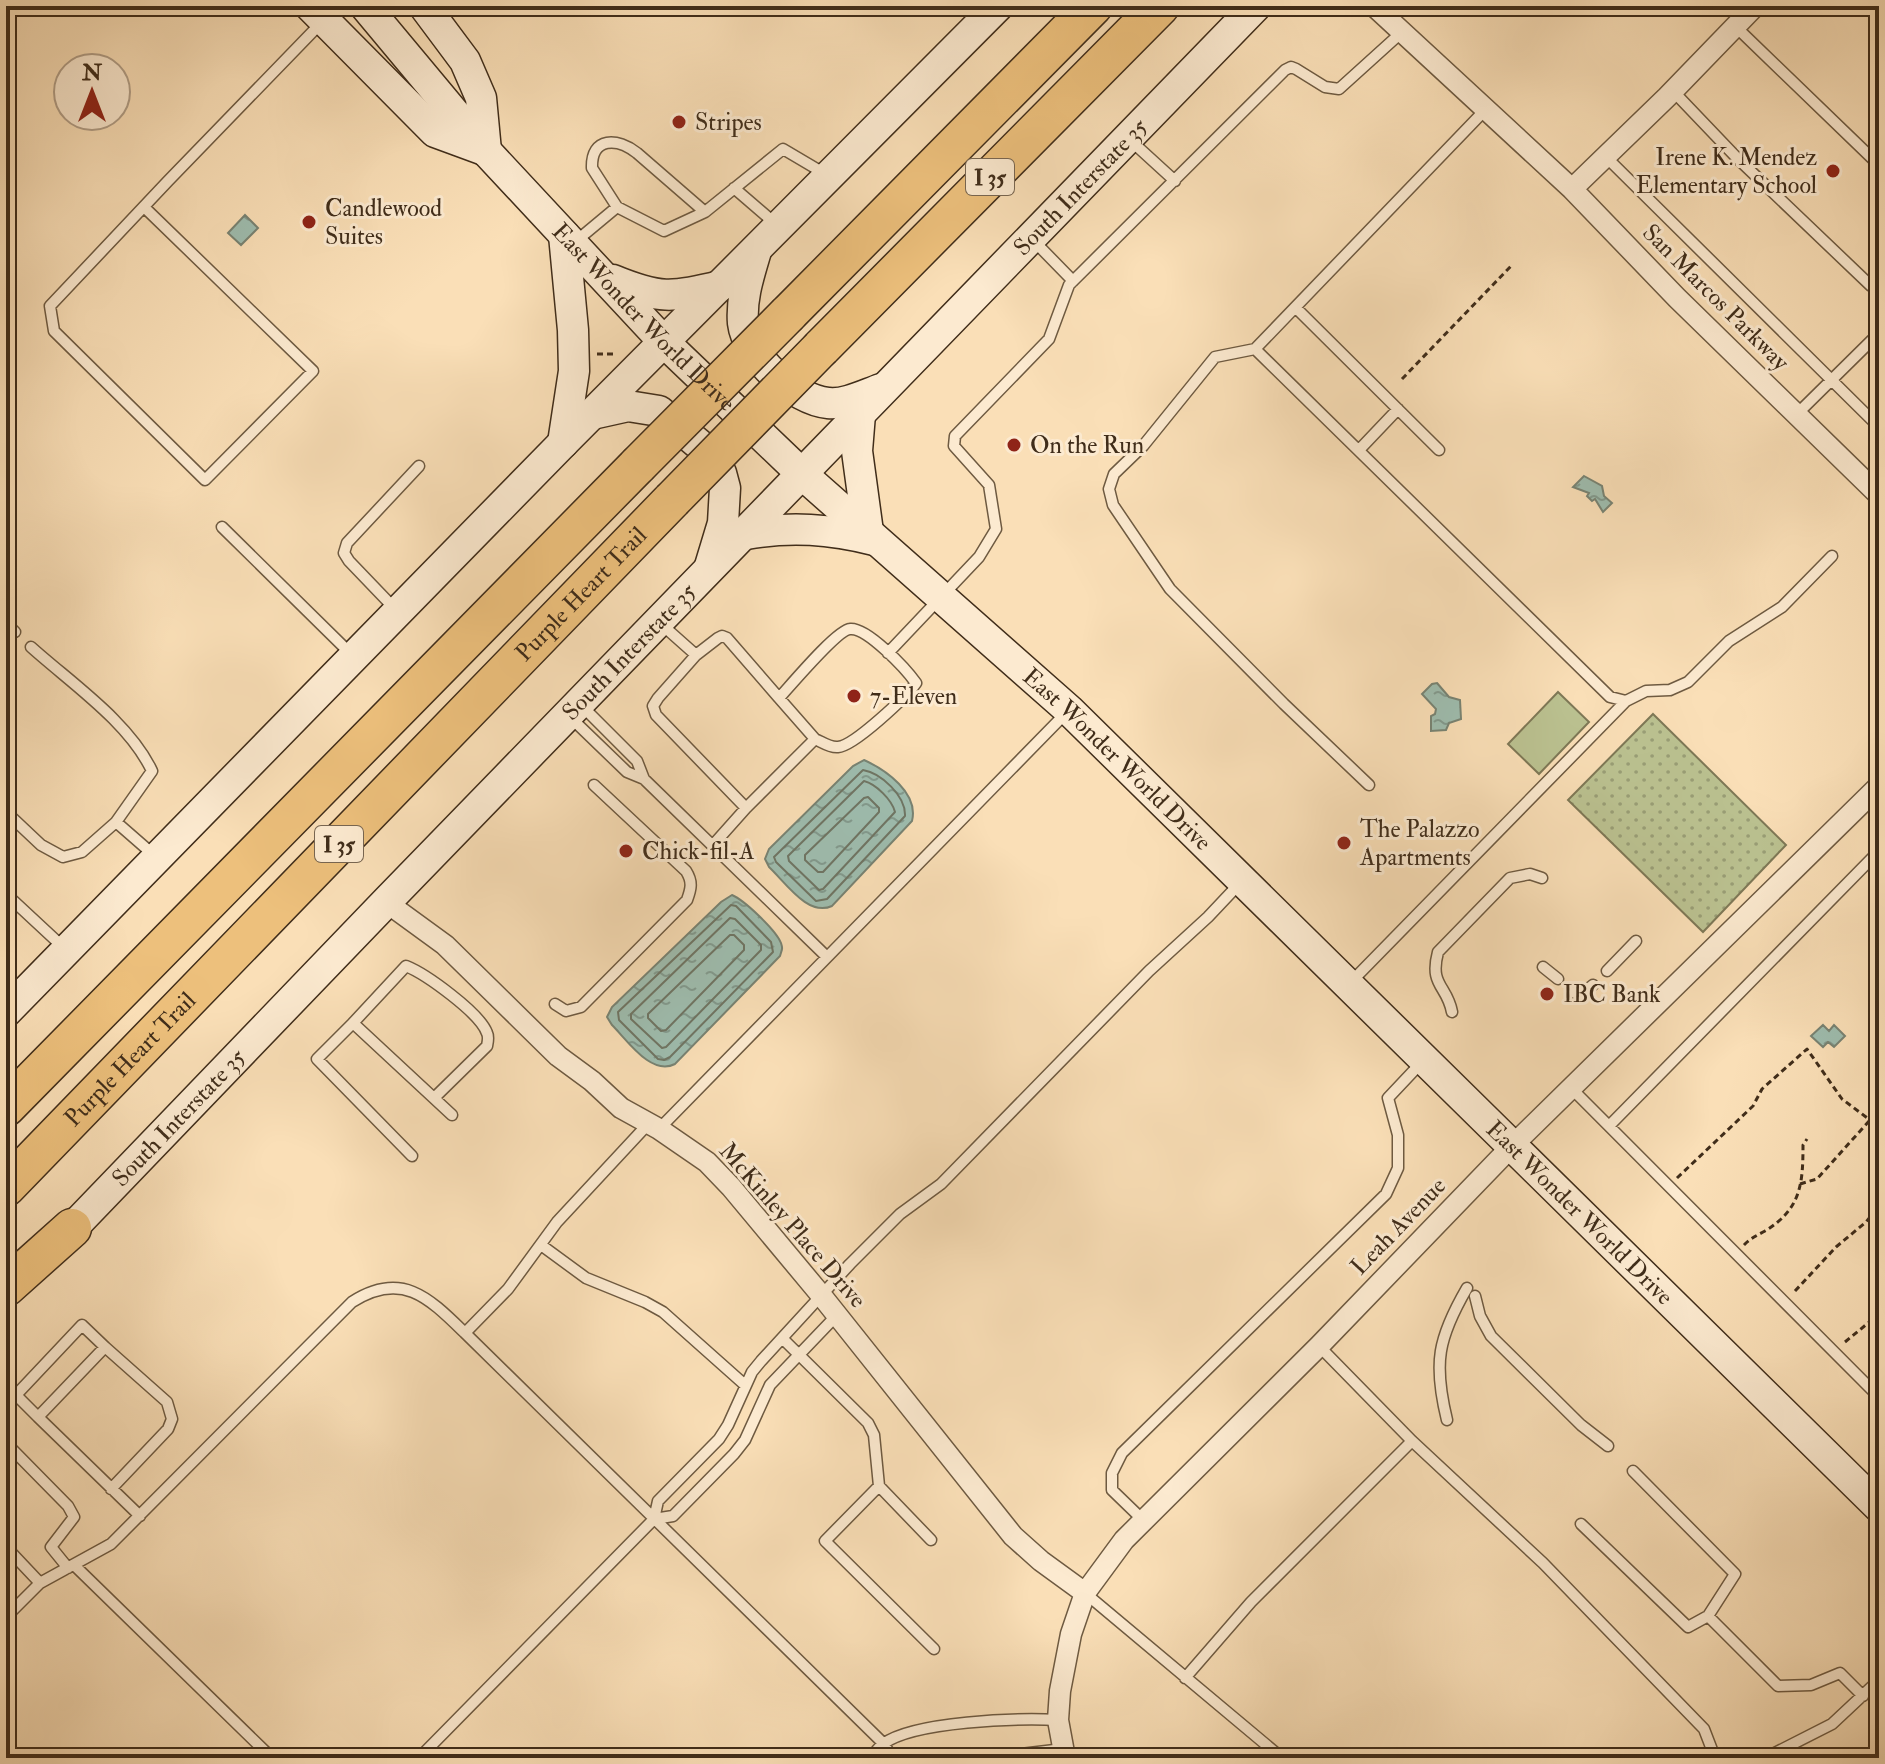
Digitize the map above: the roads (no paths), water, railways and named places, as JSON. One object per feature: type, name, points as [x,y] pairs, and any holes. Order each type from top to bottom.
[{"type":"highway","name":"Purple Heart Trail","points":[[6,1107],[1093,6]]},
{"type":"highway","name":"Purple Heart Trail","points":[[6,1187],[672,500],[1160,6]]},
{"type":"highway","points":[[6,1287],[72,1228]]},
{"type":"main road","name":"East Wonder World Drive","points":[[365,6],[486,151],[664,342],[803,475],[1069,710],[1879,1507]]},
{"type":"main road","points":[[317,13],[435,132],[486,151],[481,98],[471,73],[424,6]]},
{"type":"main road","points":[[6,1012],[397,611],[998,6]]},
{"type":"main road","name":"South Interstate 35","points":[[6,1299],[386,902],[1256,6]]},
{"type":"main road","points":[[563,443],[574,371],[568,239]]},
{"type":"main road","points":[[756,249],[743,301],[744,327],[759,357],[790,388],[808,399],[831,403],[853,399],[885,387]]},
{"type":"main road","points":[[604,276],[647,294],[673,296],[720,286]]},
{"type":"main road","points":[[592,414],[628,406],[659,411],[701,446],[721,473],[725,497],[723,523],[708,572]]},
{"type":"main road","points":[[746,534],[777,528],[808,528],[873,536],[857,451],[860,414]]},
{"type":"street","name":"San Marcos Parkway","points":[[1374,6],[1572,189],[1677,298],[1879,495]]},
{"type":"street","points":[[1572,189],[1673,91],[1741,14]]},
{"type":"street","name":"Leah Avenue","points":[[1064,1753],[1058,1720],[1071,1634],[1085,1593],[1124,1540],[1319,1346],[1511,1147],[1879,786]]},
{"type":"street","name":"McKinley Place Drive","points":[[386,902],[445,945],[558,1056],[621,1108],[707,1162],[821,1295],[1013,1536],[1085,1593]]},
{"type":"lane","points":[[144,207],[313,371],[205,480],[54,331],[50,306],[144,207],[317,13]]},
{"type":"lane","points":[[1741,14],[1879,165]]},
{"type":"lane","points":[[888,653],[979,557],[996,529],[989,485],[954,446],[955,436],[1049,339],[1069,285],[1285,70],[1291,67],[1325,87],[1339,89],[1402,32]]},
{"type":"lane","points":[[1673,91],[1737,158],[1871,286]]},
{"type":"lane","points":[[1369,785],[1170,589],[1113,505],[1109,489],[1114,474],[1143,446],[1215,357],[1255,349],[1487,108]]},
{"type":"lane","points":[[1128,138],[1175,181]]},
{"type":"lane","points":[[705,212],[626,145],[615,141],[605,143],[591,159],[596,178],[617,207],[664,231],[705,212],[783,149],[829,176]]},
{"type":"lane","points":[[1606,157],[1879,427]]},
{"type":"lane","points":[[734,188],[779,226]]},
{"type":"lane","points":[[568,239],[617,207]]},
{"type":"lane","points":[[1031,238],[1073,281]]},
{"type":"lane","points":[[1296,308],[1439,450]]},
{"type":"lane","points":[[1797,414],[1872,340]]},
{"type":"lane","points":[[1255,349],[1610,697],[1626,701]]},
{"type":"lane","points":[[1359,450],[1398,409]]},
{"type":"lane","points":[[397,611],[344,553],[347,543],[419,466]]},
{"type":"lane","points":[[222,527],[353,656]]},
{"type":"lane","points":[[1348,985],[1626,701],[1646,691],[1670,690],[1688,682],[1729,641],[1782,607],[1832,556]]},
{"type":"lane","points":[[659,622],[696,655]]},
{"type":"lane","points":[[6,623],[15,632]]},
{"type":"lane","points":[[746,808],[656,715],[653,706],[696,655],[722,636],[815,739],[831,747],[842,747],[856,739],[916,683],[865,632],[853,628],[846,630],[779,698]]},
{"type":"lane","points":[[6,812],[41,845],[63,857],[82,852],[116,822],[152,771],[129,734],[31,647]]},
{"type":"lane","points":[[573,709],[627,772],[644,779],[827,957]]},
{"type":"lane","points":[[465,1333],[508,1289],[557,1222],[827,957],[1069,710]]},
{"type":"lane","points":[[713,845],[815,739]]},
{"type":"lane","points":[[555,1004],[566,1011],[581,1007],[687,900],[691,885],[686,871],[594,785]]},
{"type":"lane","points":[[116,822],[157,857]]},
{"type":"lane","points":[[1609,1126],[1879,851]]},
{"type":"lane","points":[[1452,1012],[1436,981],[1438,952],[1510,878],[1530,874],[1542,878]]},
{"type":"lane","points":[[419,1758],[654,1519],[658,1501],[719,1439],[752,1372],[821,1295],[900,1214],[941,1184],[1149,971],[1243,880]]},
{"type":"lane","points":[[6,894],[66,950]]},
{"type":"lane","points":[[1607,971],[1636,941]]},
{"type":"lane","points":[[412,1156],[317,1059],[406,966],[424,973],[483,1026],[488,1035],[487,1046],[434,1098]]},
{"type":"lane","points":[[1543,967],[1558,979]]},
{"type":"lane","points":[[1571,992],[1583,993],[1593,985]]},
{"type":"lane","points":[[353,1023],[452,1115]]},
{"type":"lane","points":[[1144,1521],[1112,1490],[1112,1473],[1122,1453],[1386,1194],[1398,1168],[1398,1135],[1388,1098],[1424,1061]]},
{"type":"lane","points":[[1571,1088],[1879,1397]]},
{"type":"lane","points":[[541,1245],[586,1278],[663,1312],[745,1385]]},
{"type":"lane","points":[[6,1617],[40,1583],[111,1544],[337,1315],[364,1294],[393,1287],[430,1300],[465,1333],[884,1744],[892,1758]]},
{"type":"lane","points":[[1447,1420],[1439,1385],[1440,1350],[1444,1330],[1471,1292],[1490,1334],[1581,1425],[1608,1446]]},
{"type":"lane","points":[[654,1519],[673,1516],[734,1454],[745,1440],[770,1385],[837,1315]]},
{"type":"lane","points":[[6,1405],[82,1325],[167,1402],[172,1419],[168,1429],[111,1489]]},
{"type":"lane","points":[[782,1338],[868,1423],[874,1435],[879,1486],[931,1540]]},
{"type":"lane","points":[[1319,1346],[1412,1441],[1543,1563],[1704,1729],[1711,1756],[1734,1758]]},
{"type":"lane","points":[[38,1417],[105,1347]]},
{"type":"lane","points":[[16,1395],[140,1516]]},
{"type":"lane","points":[[1185,1678],[1251,1602],[1412,1441]]},
{"type":"lane","points":[[6,1443],[68,1506],[74,1517],[51,1547],[272,1758]]},
{"type":"lane","points":[[1581,1524],[1688,1627],[1708,1616],[1735,1574],[1633,1471]]},
{"type":"lane","points":[[879,1486],[825,1541],[934,1649]]},
{"type":"lane","points":[[6,1547],[40,1583]]},
{"type":"lane","points":[[1085,1593],[1282,1758]]},
{"type":"lane","points":[[1708,1616],[1778,1686],[1811,1685],[1840,1673],[1863,1696]]},
{"type":"lane","points":[[1758,1758],[1767,1757],[1832,1724],[1879,1680]]},
{"type":"lane","points":[[870,1758],[884,1744],[927,1728],[1058,1720]]},
{"type":"lane","points":[[986,1758],[1064,1753]]},
{"type":"water","points":[[245,215],[258,228],[241,245],[228,233]]},
{"type":"water","points":[[1584,476],[1602,486],[1604,496],[1612,503],[1603,512],[1595,499],[1592,501],[1587,496],[1589,493],[1573,487]]},
{"type":"water","points":[[1437,683],[1449,697],[1460,700],[1461,719],[1449,723],[1446,730],[1431,731],[1431,716],[1436,709],[1422,694]]},
{"type":"water","points":[[864,760],[891,776],[906,792],[911,801],[912,821],[832,906],[814,907],[790,889],[765,859],[769,849],[853,766]]},
{"type":"water","points":[[732,895],[751,909],[778,937],[782,945],[780,956],[675,1064],[657,1065],[640,1055],[607,1017],[612,1007]]},
{"type":"water","points":[[1823,1025],[1829,1031],[1834,1025],[1845,1036],[1834,1047],[1828,1042],[1823,1047],[1811,1036]]},
{"type":"place","name":"Stripes","points":[[679,122]]},
{"type":"place","name":"Irene K. Mendez Elementary School","points":[[1833,171]]},
{"type":"place","name":"Candlewood Suites","points":[[309,222]]},
{"type":"place","name":"On the Run","points":[[1014,445]]},
{"type":"place","name":"7-Eleven","points":[[854,696]]},
{"type":"place","name":"The Palazzo Apartments","points":[[1344,843]]},
{"type":"place","name":"Chick-fil-A","points":[[626,851]]},
{"type":"place","name":"IBC Bank","points":[[1547,994]]}]
